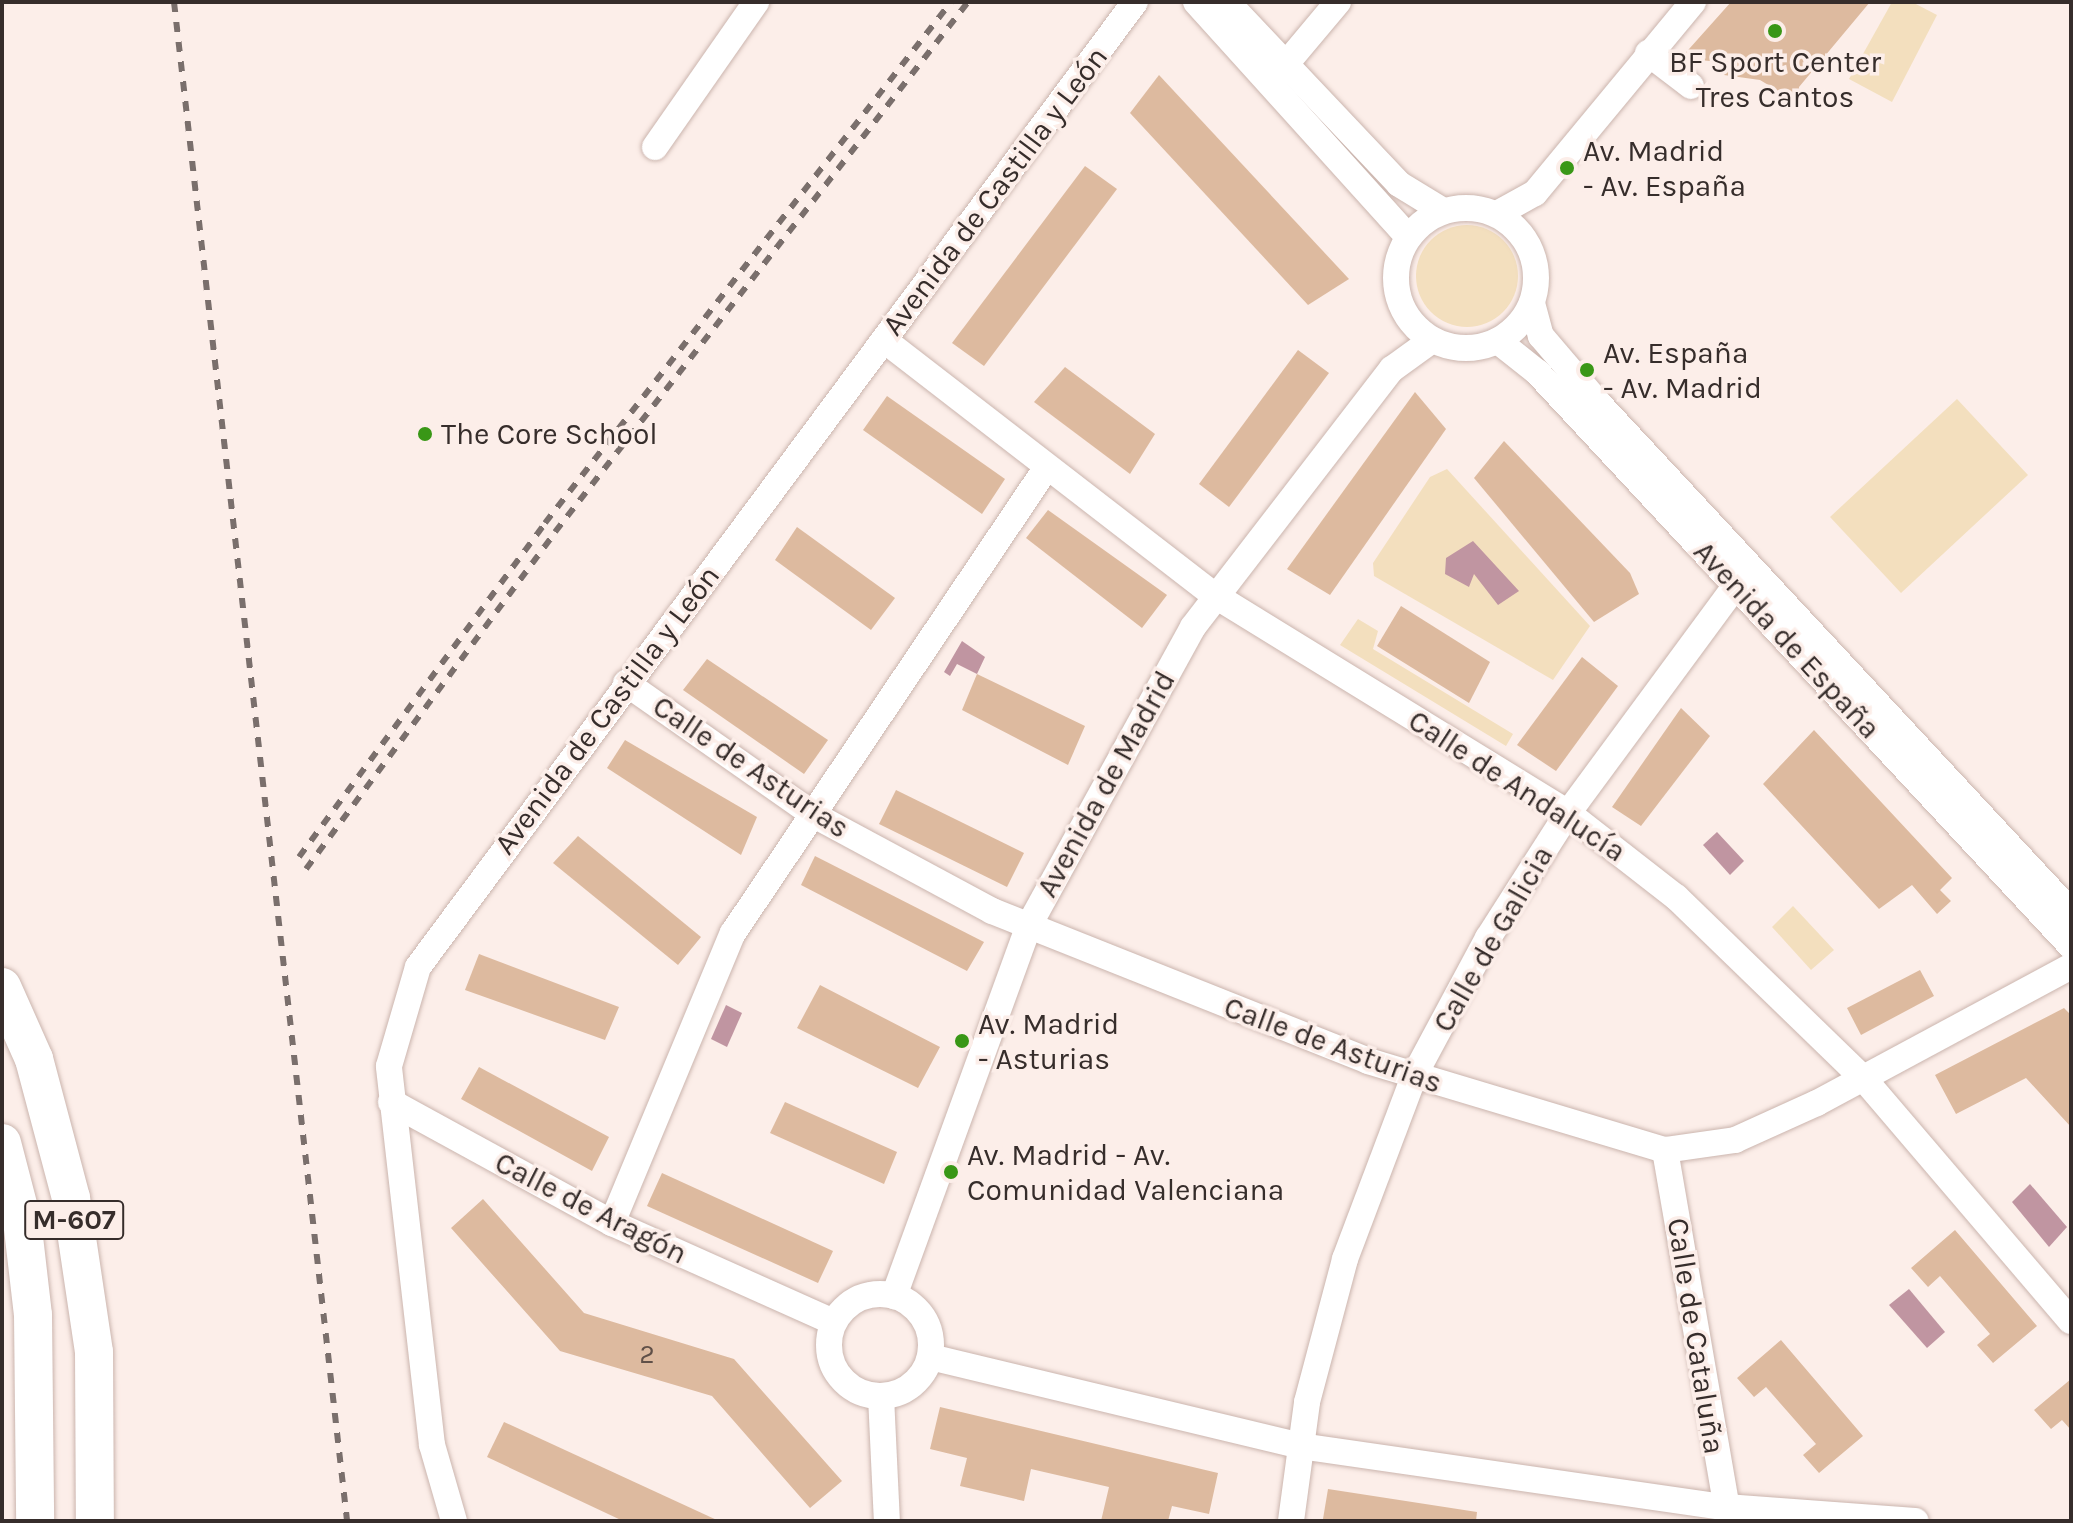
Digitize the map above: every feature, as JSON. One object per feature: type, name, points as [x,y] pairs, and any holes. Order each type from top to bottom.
[{"type":"highway","name":"M-607","points":[[2,987],[34,1059],[71,1198],[94,1352],[98,1464],[95,1521]]},
{"type":"highway","name":"M-607","points":[[2,1143],[22,1220],[33,1315],[35,1521]]},
{"type":"highway","points":[[98,1464],[109,1521]]},
{"type":"street","points":[[655,147],[756,2]]},
{"type":"street","name":"Avenida de Castilla y León","points":[[454,1521],[432,1445],[391,1102],[389,1066],[418,967],[626,683],[1135,2]]},
{"type":"street","points":[[1196,2],[1408,237]]},
{"type":"street","points":[[1227,2],[1399,184],[1443,211],[1497,214],[1535,193],[1693,2]]},
{"type":"street","points":[[1286,64],[1338,2]]},
{"type":"street","points":[[1648,53],[1691,86]]},
{"type":"street","points":[[1524,238],[1535,193]]},
{"type":"street","points":[[1392,369],[1405,314],[1395,280],[1408,237],[1443,211]]},
{"type":"street","points":[[1405,314],[1432,340],[1462,348],[1498,341],[1532,303],[1534,258],[1524,238],[1497,214]]},
{"type":"street","name":"Avenida de España","points":[[1532,303],[1541,336],[1600,405],[2071,912]]},
{"type":"street","name":"Calle de Andalucía","points":[[884,340],[1214,595],[1568,813],[1739,953],[1864,1079],[2071,1321]]},
{"type":"street","name":"Avenida de Madrid","points":[[894,1296],[1028,927],[1214,595],[1392,369],[1432,340]]},
{"type":"street","name":"Avenida de España","points":[[1498,341],[1518,352],[2071,946]]},
{"type":"street","points":[[612,1223],[733,933],[1047,467]]},
{"type":"street","name":"Calle de Galicia","points":[[1291,1521],[1300,1446],[1345,1259],[1414,1076],[1488,938],[1568,813],[1737,584]]},
{"type":"street","name":"Calle de Asturias","points":[[626,683],[814,815],[1028,927],[1414,1076],[1665,1150],[1735,1140],[1864,1079],[2071,966]]},
{"type":"street","name":"Calle de Aragón","points":[[391,1102],[612,1223],[833,1322]]},
{"type":"street","name":"Calle de Cataluña","points":[[1665,1150],[1727,1514]]},
{"type":"street","points":[[894,1296],[921,1313],[930,1357],[911,1385],[881,1396],[858,1391],[835,1367],[833,1322],[860,1298],[894,1296]]},
{"type":"street","points":[[930,1357],[1300,1446],[1727,1514],[1915,1521]]},
{"type":"street","points":[[881,1396],[887,1521]]},
{"type":"shaded area","points":[[1892,2],[1912,2],[1937,15],[1892,102],[1849,79]]},
{"type":"shaded area","points":[[1467,225],[1486,229],[1503,240],[1514,257],[1518,276],[1514,295],[1503,312],[1486,323],[1467,327],[1448,323],[1431,312],[1420,295],[1416,276],[1420,257],[1431,240],[1448,229]]},
{"type":"shaded area","points":[[1957,399],[2028,475],[1901,593],[1830,517]]},
{"type":"shaded area","points":[[1447,469],[1590,626],[1553,680],[1374,576],[1373,563],[1430,477]]},
{"type":"shaded area","points":[[1473,541],[1519,591],[1498,605],[1474,574],[1469,587],[1445,574],[1446,558]]},
{"type":"shaded area","points":[[1358,619],[1378,631],[1373,649],[1513,734],[1506,746],[1340,645]]},
{"type":"shaded area","points":[[962,641],[985,657],[977,674],[957,664],[950,676],[944,672]]},
{"type":"shaded area","points":[[1717,832],[1744,861],[1730,875],[1703,845]]},
{"type":"shaded area","points":[[1793,906],[1834,950],[1811,970],[1772,927]]},
{"type":"shaded area","points":[[726,1005],[742,1013],[727,1047],[711,1039]]},
{"type":"shaded area","points":[[2030,1184],[2067,1227],[2049,1247],[2012,1202]]},
{"type":"shaded area","points":[[1909,1289],[1945,1332],[1927,1348],[1889,1305]]},
{"type":"building","name":"BF Sport Center Tres Cantos","points":[[1731,2],[1870,2],[1799,87],[1800,104],[1760,80],[1724,75],[1719,62],[1681,58]]},
{"type":"building","points":[[1159,75],[1349,279],[1308,305],[1130,113]]},
{"type":"building","points":[[1085,166],[1117,189],[984,366],[952,343]]},
{"type":"building","points":[[1298,350],[1329,373],[1229,507],[1199,484]]},
{"type":"building","points":[[1065,367],[1155,434],[1130,474],[1034,402]]},
{"type":"building","points":[[1415,392],[1446,429],[1330,595],[1287,569]]},
{"type":"building","points":[[887,396],[1005,479],[982,514],[863,430]]},
{"type":"building","points":[[1504,441],[1630,573],[1639,594],[1594,622],[1474,478]]},
{"type":"building","points":[[1048,510],[1167,595],[1142,628],[1026,538]]},
{"type":"building","points":[[797,527],[895,598],[871,630],[775,560]]},
{"type":"building","points":[[1401,606],[1490,662],[1469,703],[1377,646]]},
{"type":"building","points":[[1582,657],[1618,686],[1556,771],[1517,745]]},
{"type":"building","points":[[707,659],[828,740],[804,774],[683,690]]},
{"type":"building","points":[[977,674],[1085,726],[1068,765],[962,710]]},
{"type":"building","points":[[1681,708],[1710,736],[1641,826],[1612,807]]},
{"type":"building","points":[[1814,730],[1952,878],[1940,890],[1951,901],[1937,914],[1912,885],[1879,909],[1763,784]]},
{"type":"building","points":[[625,740],[757,817],[741,855],[607,768]]},
{"type":"building","points":[[896,790],[1024,853],[1007,887],[879,824]]},
{"type":"building","points":[[578,836],[701,937],[678,965],[553,863]]},
{"type":"building","points":[[815,856],[984,942],[967,971],[801,885]]},
{"type":"building","points":[[479,954],[619,1007],[605,1040],[465,990]]},
{"type":"building","points":[[1920,970],[1934,996],[1861,1035],[1847,1008]]},
{"type":"building","points":[[820,985],[940,1047],[918,1088],[797,1028]]},
{"type":"building","points":[[2064,1008],[2071,1015],[2071,1127],[2026,1078],[1956,1114],[1935,1075]]},
{"type":"building","points":[[479,1067],[609,1137],[592,1171],[461,1099]]},
{"type":"building","points":[[785,1102],[897,1152],[884,1184],[770,1133]]},
{"type":"building","points":[[662,1173],[833,1251],[818,1283],[647,1206]]},
{"type":"building","points":[[483,1199],[584,1313],[734,1359],[842,1481],[810,1508],[712,1396],[560,1351],[451,1228]]},
{"type":"building","points":[[1955,1230],[2037,1326],[1993,1363],[1977,1345],[1990,1334],[1940,1276],[1928,1287],[1911,1268]]},
{"type":"building","points":[[1781,1340],[1863,1436],[1819,1473],[1803,1455],[1816,1444],[1766,1387],[1754,1397],[1737,1378]]},
{"type":"building","points":[[2071,1379],[2071,1430],[2062,1420],[2051,1429],[2034,1410]]},
{"type":"building","points":[[940,1407],[1218,1473],[1209,1514],[1172,1506],[1168,1521],[1101,1521],[1109,1487],[1031,1469],[1024,1501],[960,1486],[967,1458],[930,1449]]},
{"type":"building","points":[[504,1422],[719,1521],[623,1521],[487,1457]]},
{"type":"building","points":[[1328,1489],[1477,1512],[1476,1521],[1323,1519]]},
{"type":"railway","points":[[174,2],[347,1521]]},
{"type":"railway","points":[[299,857],[545,523],[951,2]]},
{"type":"railway","points":[[306,869],[555,532],[968,2]]},
{"type":"place","name":"BF Sport Center Tres Cantos","points":[[1775,31]]},
{"type":"place","name":"Av. Madrid - Av. España","points":[[1567,168]]},
{"type":"place","name":"Av. España - Av. Madrid","points":[[1587,370]]},
{"type":"place","name":"The Core School","points":[[425,434]]},
{"type":"place","name":"Av. Madrid - Asturias","points":[[962,1041]]},
{"type":"place","name":"Av. Madrid - Av. Comunidad Valenciana","points":[[951,1172]]}]
